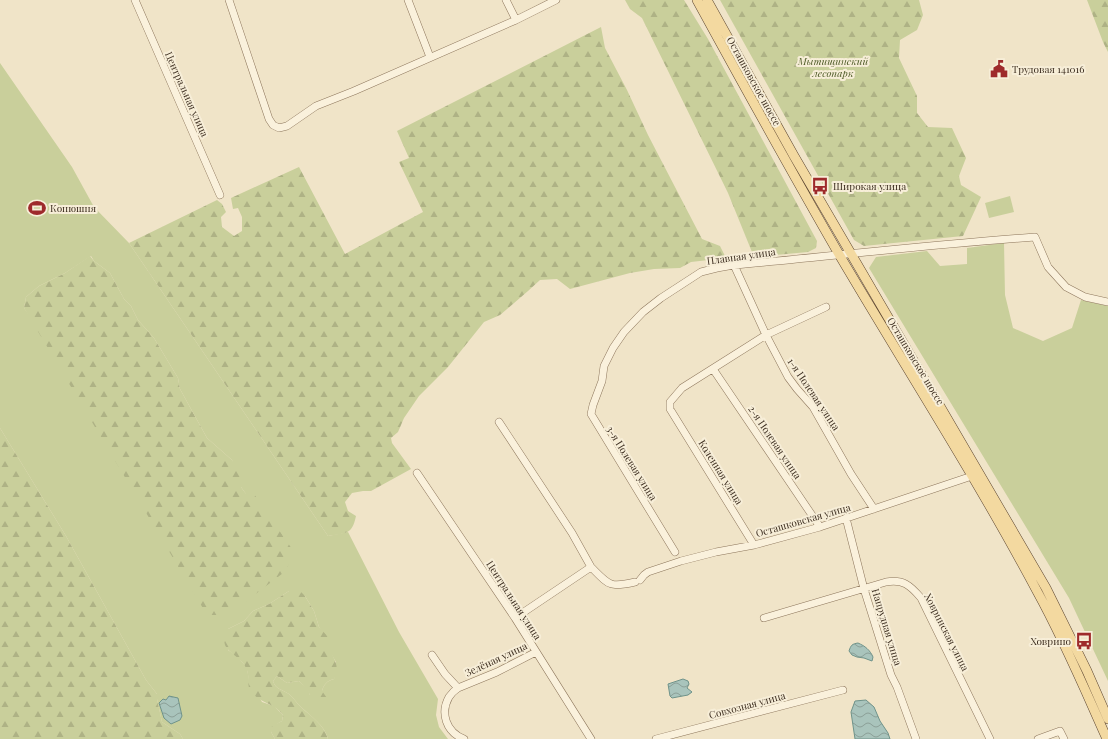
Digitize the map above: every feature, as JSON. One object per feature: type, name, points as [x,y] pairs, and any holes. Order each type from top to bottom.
[{"type":"main road","name":"Осташковское шоссе","points":[[697,0],[786,162],[840,256],[972,476],[1037,592],[1058,630],[1107,739]]},
{"type":"main road","name":"Осташковское шоссе","points":[[707,0],[794,156],[1046,588],[1087,671],[1108,719]]},
{"type":"street","name":"Центральная улица","points":[[135,0],[220,195]]},
{"type":"street","points":[[230,0],[269,119],[273,125],[279,128],[287,126],[316,106],[516,20],[556,0]]},
{"type":"street","points":[[408,0],[430,57]]},
{"type":"street","points":[[506,0],[516,20]]},
{"type":"street","name":"Плавная улица","points":[[602,381],[604,366],[613,348],[624,332],[643,312],[661,298],[701,272],[734,265],[840,256],[949,243],[1035,237],[1048,267],[1066,287],[1084,297],[1108,302]]},
{"type":"street","name":"1-я Полевая улица","points":[[734,265],[766,336],[788,377],[813,407],[851,474],[874,509]]},
{"type":"street","points":[[713,369],[766,336],[826,307]]},
{"type":"street","name":"Коленная улица","points":[[713,369],[682,388],[670,402],[670,410],[754,545]]},
{"type":"street","name":"2-я Полевая улица","points":[[713,369],[820,527]]},
{"type":"street","name":"3-я Полевая улица","points":[[602,381],[592,405],[591,414],[675,552]]},
{"type":"street","name":"Осташковская улица","points":[[499,422],[572,533],[591,567],[605,582],[612,585],[637,581],[648,572],[681,561],[716,552],[754,545],[820,527],[972,476]]},
{"type":"street","name":"Центральная улица","points":[[418,473],[515,618],[591,739]]},
{"type":"street","name":"Напрудная улица","points":[[846,518],[864,589],[891,675],[897,687],[916,739]]},
{"type":"street","points":[[515,618],[591,567]]},
{"type":"street","name":"Ховринская улица","points":[[764,618],[886,582],[896,580],[904,583],[921,598],[990,739]]},
{"type":"street","name":"Зелёная улица","points":[[432,655],[445,674],[458,688],[497,672],[536,652]]},
{"type":"street","points":[[458,688],[449,696],[444,713],[448,727],[459,737],[464,739]]},
{"type":"street","name":"Совхозная улица","points":[[656,739],[843,690]]},
{"type":"street","points":[[1038,739],[1060,731],[1064,739]]},
{"type":"green space","points":[[625,0],[684,0],[708,39],[817,241],[816,248],[808,252],[754,257],[728,193],[642,18],[630,9]]},
{"type":"green space","name":"Мытищинский лесопарк","points":[[720,0],[919,0],[923,15],[917,30],[900,40],[899,58],[917,96],[917,113],[928,127],[952,128],[966,158],[959,176],[961,185],[981,197],[963,236],[864,246],[854,240]]},
{"type":"green space","points":[[1087,0],[1108,0],[1108,52],[1103,42]]},
{"type":"green space","points":[[601,27],[605,48],[702,239],[720,246],[726,258],[691,262],[680,268],[654,269],[630,273],[570,289],[557,279],[540,280],[500,315],[484,322],[448,367],[419,396],[404,418],[398,432],[391,438],[392,443],[411,469],[371,491],[352,493],[345,502],[348,511],[356,516],[352,527],[347,532],[328,536],[129,243],[217,200],[222,204],[226,212],[221,217],[222,227],[234,236],[242,231],[242,217],[238,208],[233,209],[231,198],[299,167],[345,254],[423,212],[399,162],[409,158],[397,131]]},
{"type":"green space","points":[[0,63],[72,167],[94,207],[129,243],[328,536],[348,532],[399,632],[438,699],[436,715],[439,727],[448,739],[328,739],[324,730],[317,722],[289,694],[278,688],[273,681],[277,676],[287,683],[299,681],[308,689],[310,695],[322,691],[326,683],[334,679],[336,662],[319,627],[314,611],[305,596],[289,591],[269,604],[253,611],[244,621],[228,629],[228,650],[238,657],[247,668],[249,680],[262,702],[274,706],[283,715],[282,721],[277,724],[271,732],[275,739],[183,739],[180,734],[162,722],[157,694],[146,680],[66,536],[0,428]],"holes":[[[91,256],[94,261],[110,273],[124,299],[131,306],[138,320],[154,338],[178,378],[180,389],[207,438],[232,460],[241,487],[246,494],[29,315],[24,308],[26,297],[39,286],[65,273]]]},
{"type":"green space","points":[[1010,196],[1014,212],[989,218],[985,203]]},
{"type":"green space","points":[[1004,243],[1005,295],[1013,328],[1043,341],[1072,328],[1081,300],[1108,306],[1108,681],[1069,598],[869,268],[876,257],[927,251],[940,266],[967,264],[967,248]]},
{"type":"green space","points":[[90,256],[94,261],[110,273],[124,299],[131,306],[138,320],[154,338],[178,378],[180,389],[207,438],[232,460],[245,479],[241,487],[246,494],[254,494],[292,549],[287,570],[228,615],[207,615],[24,308],[26,297],[39,286],[65,273]]},
{"type":"green space","points":[[0,428],[66,536],[146,680],[157,694],[162,722],[180,734],[183,739],[0,739]]},
{"type":"green space","points":[[295,590],[301,592],[305,596],[314,611],[319,627],[331,640],[331,651],[337,668],[334,679],[326,683],[322,691],[329,701],[327,706],[322,709],[299,681],[287,683],[277,676],[273,681],[278,688],[289,694],[318,722],[328,739],[275,739],[271,732],[272,726],[282,721],[283,715],[276,708],[253,694],[249,688],[248,675],[244,664],[229,651],[225,644],[224,633],[228,629],[244,621],[253,611],[269,604],[289,591]]},
{"type":"water","points":[[858,643],[870,652],[873,657],[872,661],[852,655],[849,651],[850,647],[853,644]]},
{"type":"water","points":[[683,679],[688,681],[689,684],[687,688],[692,692],[688,695],[672,698],[670,696],[668,684]]},
{"type":"water","points":[[169,696],[178,698],[182,716],[180,720],[171,724],[164,718],[159,703],[163,699],[166,700]]},
{"type":"water","points":[[866,700],[874,707],[890,739],[855,739],[851,712],[855,701]]},
{"type":"place","name":"Трудовая 141016","points":[[999,69]]},
{"type":"place","name":"Широкая улица","points":[[820,186]]},
{"type":"place","name":"Конюшня","points":[[37,208]]},
{"type":"place","name":"Ховрино","points":[[1084,641]]}]
